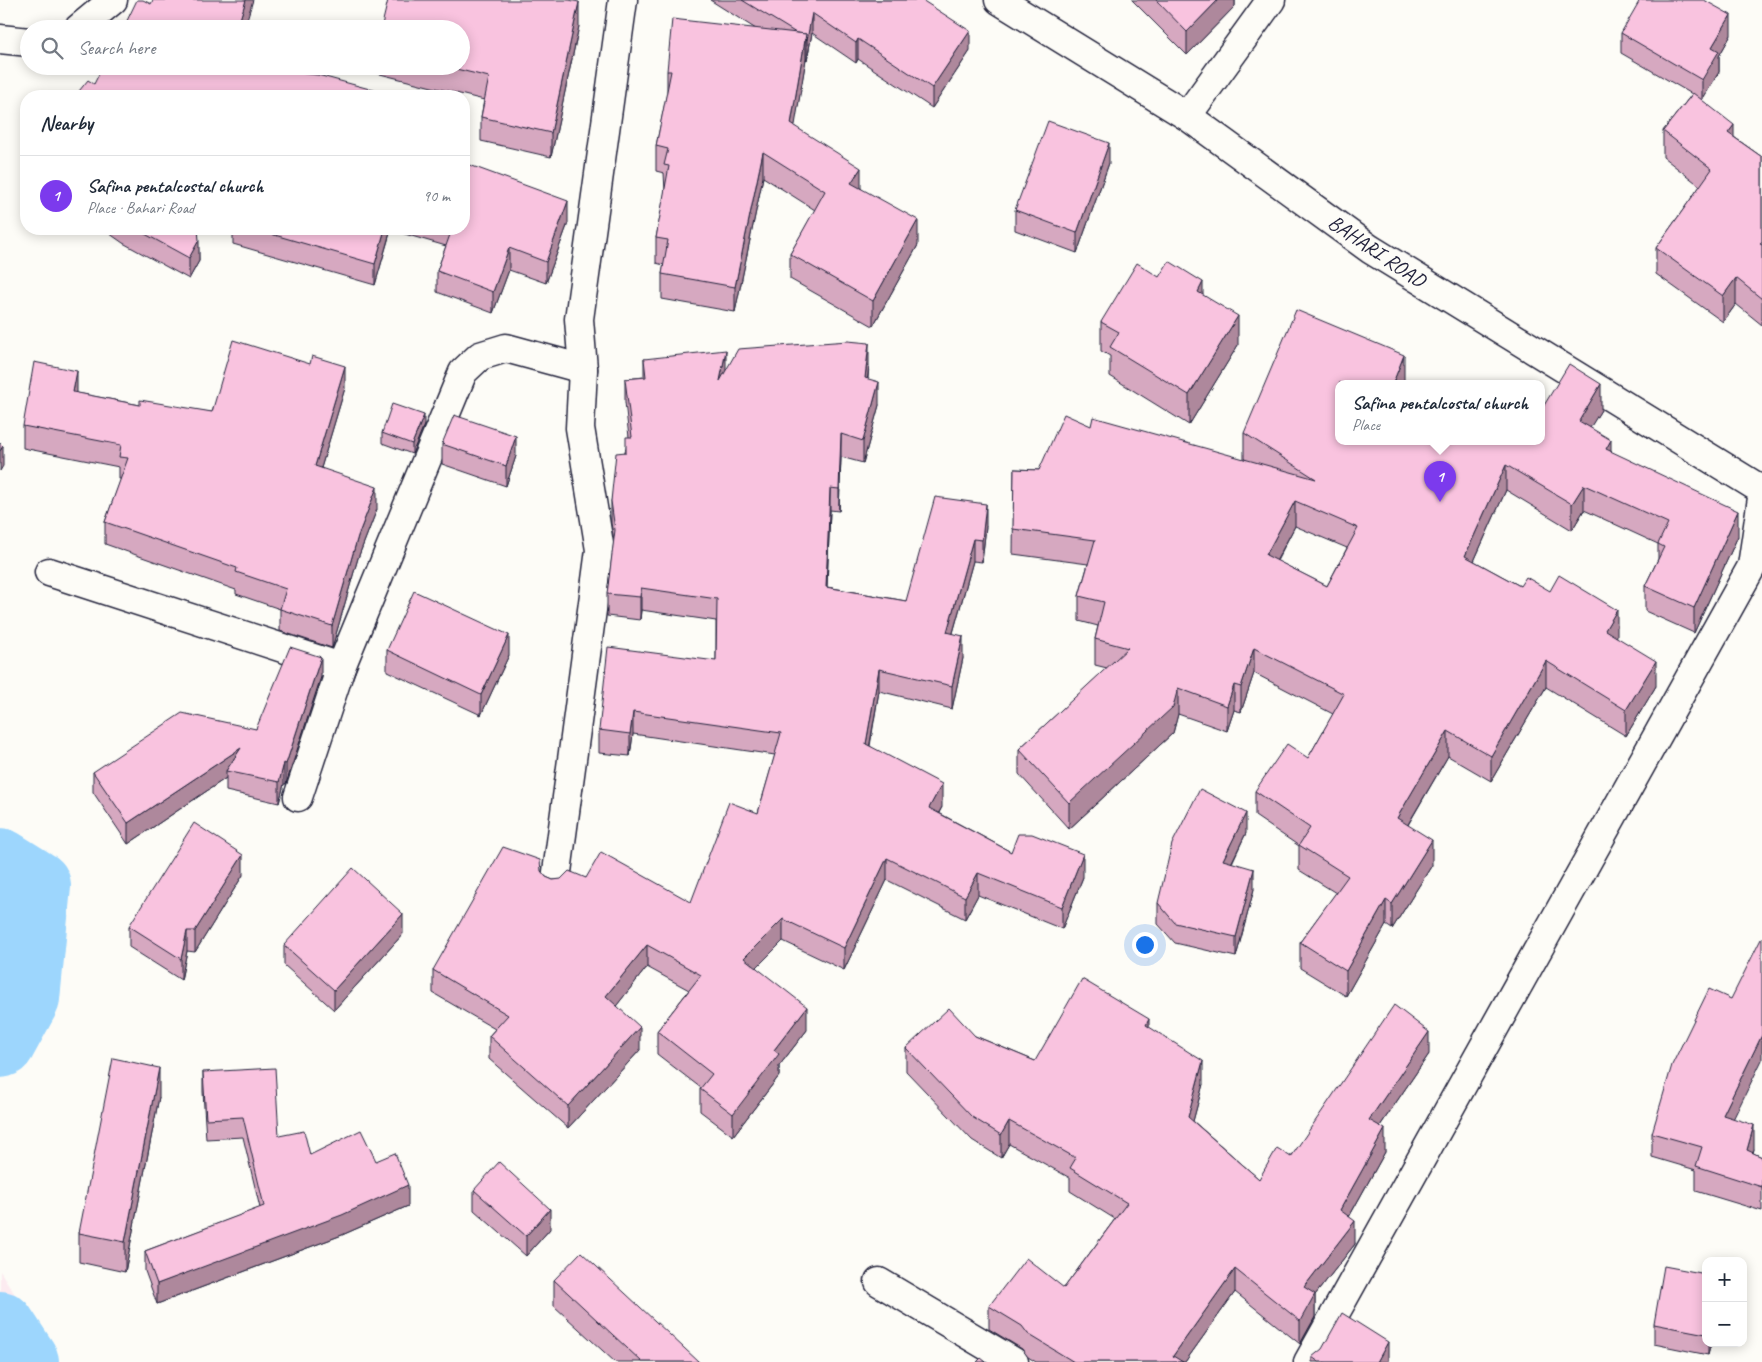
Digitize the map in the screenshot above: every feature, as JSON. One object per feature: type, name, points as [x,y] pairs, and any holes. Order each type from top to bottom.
[{"type":"street","points":[[89,20],[113,0]]},
{"type":"street","points":[[555,887],[600,550],[580,428],[583,369],[579,319],[623,0]]},
{"type":"street","name":"BAHARI ROAD","points":[[999,0],[1187,116],[1370,249],[1762,490]]},
{"type":"street","points":[[1187,116],[1271,0]]},
{"type":"street","points":[[0,40],[20,41]]},
{"type":"street","points":[[298,797],[341,666],[463,372],[480,356],[506,348],[583,369]]},
{"type":"street","points":[[1308,1362],[1752,566],[1762,498]]},
{"type":"street","points":[[50,572],[341,666]]},
{"type":"street","points":[[879,1282],[1014,1362]]},
{"type":"shaded area","points":[[0,956],[24,998],[0,1067]]},
{"type":"shaded area","points":[[0,1271],[58,1362],[0,1362]]},
{"type":"building","points":[[137,0],[143,0],[151,4],[153,0],[246,0],[240,20],[127,20]]},
{"type":"building","points":[[388,0],[569,0],[579,2],[551,133],[481,117],[489,77],[470,72],[470,20],[383,20]]},
{"type":"building","points":[[742,0],[922,0],[970,31],[932,88],[858,39],[856,43],[812,13],[807,40],[806,34],[796,33]]},
{"type":"building","points":[[1156,0],[1218,0],[1187,32]]},
{"type":"building","points":[[1640,0],[1704,0],[1731,15],[1712,47],[1719,51],[1702,80],[1621,33]]},
{"type":"building","points":[[672,19],[806,34],[791,124],[861,168],[851,183],[918,220],[873,301],[790,254],[825,191],[763,152],[735,287],[662,274],[668,240],[656,238],[669,166],[664,165],[668,149],[656,146],[671,71],[667,71]]},
{"type":"building","points":[[98,75],[318,75],[373,90],[80,90],[88,80],[94,84]]},
{"type":"building","points":[[1693,93],[1734,125],[1728,133],[1762,157],[1762,241],[1760,244],[1762,245],[1762,299],[1736,278],[1723,296],[1656,248],[1712,169],[1663,131]]},
{"type":"building","points":[[1048,121],[1109,143],[1077,233],[1015,210]]},
{"type":"building","points":[[470,165],[568,201],[546,262],[509,248],[493,292],[437,271],[450,235],[470,235]]},
{"type":"building","points":[[147,235],[199,235],[199,240],[189,258]]},
{"type":"building","points":[[275,235],[383,235],[375,264]]},
{"type":"building","points":[[1169,261],[1203,282],[1198,292],[1238,316],[1189,395],[1110,347],[1119,332],[1101,322],[1137,263],[1159,277]]},
{"type":"building","points":[[1296,310],[1404,355],[1394,380],[1335,380],[1335,445],[1545,445],[1545,404],[1569,364],[1601,384],[1579,421],[1611,440],[1606,449],[1738,511],[1694,608],[1645,586],[1664,547],[1658,544],[1668,523],[1584,485],[1572,504],[1506,465],[1465,556],[1520,586],[1526,577],[1550,591],[1559,575],[1617,610],[1605,630],[1656,661],[1626,710],[1546,661],[1491,756],[1448,731],[1397,818],[1432,840],[1392,904],[1386,900],[1346,971],[1300,942],[1348,876],[1299,845],[1310,828],[1255,791],[1287,744],[1308,758],[1344,694],[1254,648],[1241,687],[1234,685],[1227,706],[1178,688],[1173,707],[1069,803],[1019,749],[1128,648],[1095,639],[1104,602],[1079,596],[1095,540],[1013,529],[1014,469],[1039,470],[1064,414],[1091,426],[1093,417],[1316,479],[1244,433]],"holes":[[[1295,501],[1358,528],[1327,586],[1266,555]]]},
{"type":"building","points":[[233,340],[310,364],[312,356],[345,366],[315,466],[377,487],[358,536],[332,626],[280,609],[286,589],[236,572],[237,568],[105,522],[128,458],[119,457],[121,445],[23,426],[34,362],[77,371],[73,392],[140,405],[140,400],[212,412]]},
{"type":"building","points":[[848,341],[869,343],[865,378],[879,382],[863,441],[841,434],[839,489],[830,488],[826,587],[906,601],[935,497],[986,504],[982,540],[973,539],[947,632],[963,636],[952,686],[879,669],[866,744],[942,784],[929,808],[1011,852],[1018,834],[1032,834],[1083,854],[1062,907],[978,873],[965,897],[887,858],[844,948],[783,919],[744,958],[807,1007],[774,1050],[779,1054],[733,1114],[700,1089],[712,1074],[657,1031],[701,975],[647,945],[606,996],[640,1027],[568,1106],[489,1036],[508,1015],[433,970],[503,847],[540,860],[541,871],[546,877],[553,880],[561,879],[569,871],[586,878],[601,852],[691,902],[729,802],[758,813],[781,733],[633,712],[630,734],[599,730],[608,647],[716,661],[717,599],[641,588],[640,597],[607,594],[615,530],[611,501],[616,453],[626,452],[626,437],[632,437],[625,379],[646,377],[644,359],[726,350],[720,381],[738,349]]},
{"type":"building","points":[[392,404],[424,415],[412,444],[382,433]]},
{"type":"building","points":[[454,415],[516,436],[506,466],[442,444]]},
{"type":"building","points":[[414,591],[509,635],[481,695],[387,650]]},
{"type":"building","points":[[290,647],[321,657],[279,782],[226,771],[241,748],[128,823],[93,772],[182,713],[256,729]]},
{"type":"building","points":[[1200,789],[1246,813],[1223,860],[1254,869],[1236,937],[1175,923],[1158,903],[1172,844]]},
{"type":"building","points":[[194,823],[243,855],[195,931],[187,931],[181,959],[129,926]]},
{"type":"building","points":[[353,868],[403,914],[334,990],[284,945]]},
{"type":"building","points":[[1762,937],[1762,1035],[1723,1115],[1754,1125],[1747,1150],[1762,1157],[1762,1187],[1696,1166],[1702,1147],[1652,1133],[1672,1065],[1709,989],[1731,999]]},
{"type":"building","points":[[1082,979],[1149,1019],[1146,1025],[1203,1061],[1188,1117],[1259,1179],[1277,1148],[1291,1157],[1394,1005],[1429,1032],[1369,1120],[1385,1129],[1340,1210],[1355,1221],[1304,1287],[1315,1294],[1300,1321],[1235,1269],[1173,1356],[1183,1362],[1074,1362],[1028,1334],[1022,1326],[989,1306],[1026,1258],[1064,1288],[1127,1203],[1070,1168],[1076,1158],[1009,1121],[1001,1135],[972,1117],[906,1048],[949,1008],[975,1036],[1035,1061]]},
{"type":"building","points":[[113,1058],[159,1068],[125,1242],[79,1233]]},
{"type":"building","points":[[275,1068],[279,1136],[304,1131],[310,1155],[361,1130],[376,1161],[395,1153],[408,1185],[342,1215],[157,1284],[145,1251],[264,1206],[243,1117],[206,1119],[203,1072]]},
{"type":"building","points":[[499,1162],[550,1209],[526,1236],[474,1190]]},
{"type":"building","points":[[581,1252],[699,1362],[642,1362],[554,1280]]},
{"type":"building","points":[[1664,1266],[1702,1273],[1702,1333],[1654,1324]]},
{"type":"building","points":[[1342,1313],[1388,1342],[1377,1362],[1319,1362],[1312,1357],[1322,1349]]},
{"type":"building","points":[[981,1358],[986,1362],[977,1362]]},
{"type":"waterway","points":[[0,864],[35,886],[24,998],[0,1042]]},
{"type":"waterway","points":[[0,1327],[23,1362]]},
{"type":"place","name":"Safina pentalcostal church","points":[[1440,502]]}]
